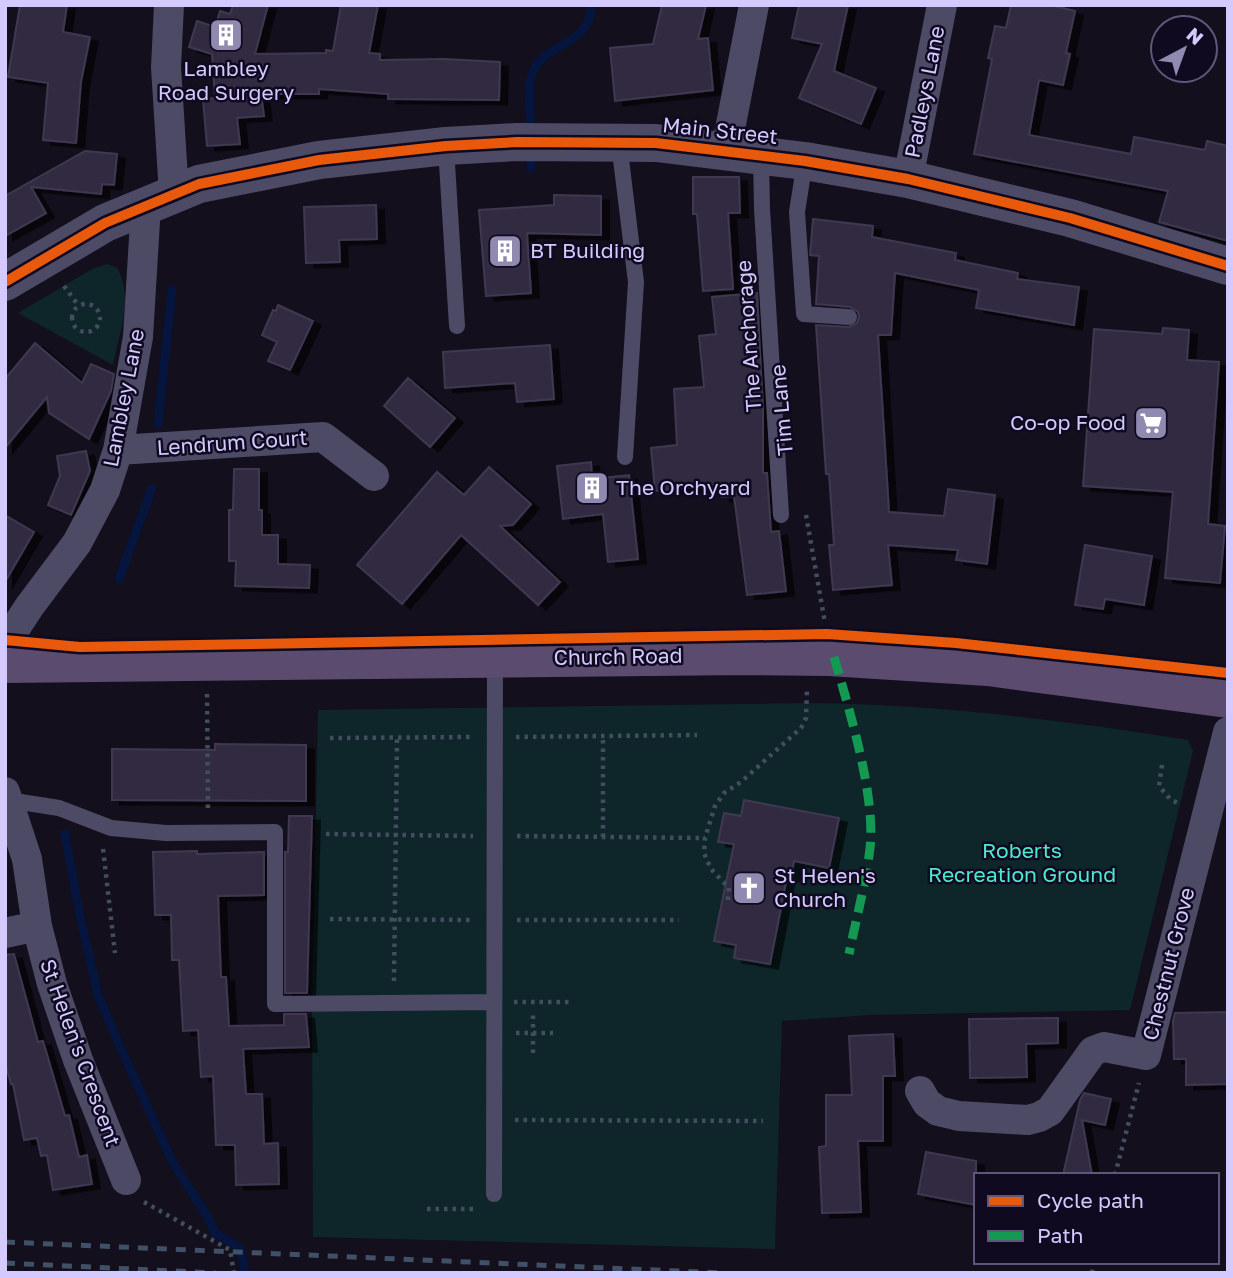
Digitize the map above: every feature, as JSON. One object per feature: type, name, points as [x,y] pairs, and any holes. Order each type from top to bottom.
[{"type":"main road","name":"Church Road","points":[[5,664],[817,657],[988,667],[1228,699]]},
{"type":"street","name":"Lambley Lane","points":[[5,644],[77,543],[105,490],[118,450],[138,337],[173,194],[166,67],[169,5]]},
{"type":"street","points":[[744,152],[754,5]]},
{"type":"street","name":"Padleys Lane","points":[[908,179],[942,5]]},
{"type":"street","name":"Main Street","points":[[5,282],[105,223],[173,194],[318,160],[446,146],[535,142],[618,141],[744,152],[908,179],[1070,218],[1228,266]]},
{"type":"street","name":"Lendrum Court","points":[[118,450],[323,438],[374,476]]},
{"type":"street","name":"Chestnut Grove","points":[[920,1091],[927,1103],[938,1111],[959,1116],[1028,1120],[1050,1111],[1093,1051],[1104,1047],[1146,1055],[1209,811],[1224,767],[1228,732]]},
{"type":"street","name":"St Helen's Crescent","points":[[6,796],[27,859],[37,926],[52,984],[69,1035],[126,1180]]},
{"type":"street","points":[[5,933],[37,926]]},
{"type":"lane","points":[[618,141],[636,282],[625,457]]},
{"type":"lane","points":[[446,146],[457,326]]},
{"type":"lane","name":"The Anchorage","points":[[744,152],[762,209],[781,515]]},
{"type":"lane","points":[[805,161],[797,212],[804,314],[849,317]]},
{"type":"lane","points":[[494,1194],[495,658]]},
{"type":"lane","points":[[6,796],[59,808],[111,828],[166,833],[275,832],[275,1004],[494,1002]]},
{"type":"path","points":[[78,305],[94,305],[99,312],[97,327],[90,332],[82,332],[71,320],[72,311],[78,305]]},
{"type":"path","points":[[728,900],[729,888],[711,869],[704,853],[705,838],[715,806],[724,793],[741,782],[801,728],[806,718],[817,657],[827,635],[806,514]]},
{"type":"path","points":[[207,663],[208,833]]},
{"type":"path","points":[[394,1002],[397,737]]},
{"type":"path","points":[[603,737],[603,837]]},
{"type":"path","points":[[1162,765],[1159,786],[1171,800],[1209,811]]},
{"type":"path","points":[[97,822],[106,862],[115,953]]},
{"type":"path","points":[[690,837],[705,838]]},
{"type":"path","points":[[494,1002],[570,1002]]},
{"type":"path","points":[[533,1013],[533,1053]]},
{"type":"path","points":[[494,1033],[552,1033]]},
{"type":"path","points":[[1116,1173],[1146,1055]]},
{"type":"path","points":[[494,1120],[763,1121]]},
{"type":"path","points":[[126,1180],[140,1199],[230,1250],[234,1273]]},
{"type":"path","points":[[427,1209],[494,1209],[494,1194]]},
{"type":"green space","points":[[107,264],[117,268],[122,279],[125,303],[113,365],[18,313],[92,269]]},
{"type":"green space","name":"Roberts Recreation Ground","points":[[808,703],[903,706],[998,714],[1188,740],[1193,751],[1130,1010],[870,1015],[782,1021],[775,1249],[313,1237],[312,1003],[318,710]]},
{"type":"building","points":[[20,5],[67,5],[63,32],[90,37],[81,82],[76,143],[43,140],[48,83],[8,77]]},
{"type":"building","points":[[233,5],[268,5],[255,54],[333,51],[341,5],[378,5],[369,53],[380,54],[380,60],[500,62],[499,100],[388,99],[388,94],[319,89],[319,94],[261,94],[264,116],[237,118],[240,144],[207,146],[203,99],[215,98],[212,54],[189,47],[197,21],[215,27],[220,11],[230,14]]},
{"type":"building","points":[[662,5],[706,5],[698,39],[708,38],[713,90],[615,101],[610,48],[653,44]]},
{"type":"building","points":[[799,5],[848,5],[834,71],[876,88],[861,124],[799,98],[822,44],[792,38]]},
{"type":"building","points":[[1011,5],[1051,5],[1075,11],[1066,53],[1070,54],[1063,85],[1039,80],[1029,135],[1131,154],[1134,137],[1205,150],[1207,141],[1228,146],[1228,241],[1159,222],[1168,191],[974,154],[992,59],[988,58],[995,26],[1006,28]]},
{"type":"building","points":[[85,151],[117,154],[114,185],[102,184],[101,194],[31,187],[46,213],[5,236],[5,196]]},
{"type":"building","points":[[693,177],[739,177],[740,213],[728,213],[733,289],[703,291],[697,214],[693,214]]},
{"type":"building","name":"BT Building","points":[[554,195],[601,196],[601,235],[527,233],[531,293],[486,296],[479,210],[554,205]]},
{"type":"building","points":[[376,205],[377,239],[339,240],[340,262],[306,263],[304,207]]},
{"type":"building","points":[[813,219],[873,226],[872,237],[956,253],[955,260],[1018,273],[1017,279],[1079,287],[1074,325],[976,308],[979,290],[895,273],[891,335],[878,335],[889,512],[944,516],[948,489],[995,495],[987,564],[956,560],[958,550],[888,545],[892,585],[833,590],[829,545],[834,545],[829,474],[826,474],[816,325],[849,327],[857,323],[859,317],[858,312],[850,307],[816,304],[819,256],[810,255]]},
{"type":"building","points":[[757,293],[763,473],[767,473],[771,532],[779,531],[786,591],[747,595],[734,496],[722,497],[721,484],[655,491],[651,448],[677,445],[674,389],[704,387],[699,336],[716,334],[712,297]]},
{"type":"building","points":[[278,305],[313,321],[290,370],[268,361],[277,342],[262,335]]},
{"type":"building","name":"Co-op Food","points":[[1163,328],[1189,330],[1187,360],[1219,362],[1208,524],[1225,526],[1220,583],[1165,578],[1173,492],[1083,486],[1094,329],[1162,334]]},
{"type":"building","points":[[35,343],[82,383],[91,364],[114,374],[111,391],[89,439],[49,413],[47,397],[5,448],[5,379]]},
{"type":"building","points":[[550,345],[554,399],[517,402],[515,383],[445,388],[443,352]]},
{"type":"building","points":[[408,378],[455,418],[430,447],[384,406]]},
{"type":"building","points":[[86,451],[90,471],[71,515],[48,505],[60,476],[57,456]]},
{"type":"building","points":[[591,462],[592,479],[629,475],[638,559],[608,562],[603,514],[563,519],[557,466]]},
{"type":"building","points":[[489,467],[531,504],[513,525],[500,526],[560,582],[538,605],[461,535],[402,604],[357,565],[437,472],[464,495]]},
{"type":"building","points":[[234,469],[259,469],[262,535],[278,535],[278,564],[310,565],[309,588],[235,586],[236,561],[229,561],[229,510],[233,510]]},
{"type":"building","points":[[5,515],[34,532],[5,582]]},
{"type":"building","points":[[1085,545],[1152,556],[1144,605],[1105,599],[1103,609],[1075,605]]},
{"type":"building","points":[[215,744],[306,745],[306,801],[112,800],[112,749],[215,750]]},
{"type":"building","name":"St Helen's Church","points":[[744,800],[839,818],[829,868],[794,861],[791,877],[787,877],[770,964],[734,958],[736,945],[714,941],[734,844],[718,842],[724,813],[741,816]]},
{"type":"building","points":[[289,816],[312,816],[307,993],[285,993],[285,852],[288,852]]},
{"type":"building","points":[[197,851],[197,854],[264,852],[264,895],[218,896],[221,977],[226,977],[229,1026],[284,1025],[284,1014],[306,1014],[309,1047],[243,1049],[246,1094],[262,1094],[264,1144],[278,1143],[279,1184],[236,1185],[235,1145],[216,1145],[213,1076],[201,1077],[198,1030],[183,1031],[179,960],[172,960],[171,915],[155,915],[153,852]]},
{"type":"building","points":[[14,954],[38,1042],[43,1041],[65,1116],[69,1115],[79,1157],[87,1155],[92,1184],[53,1190],[47,1155],[41,1156],[37,1138],[24,1140],[13,1084],[5,1063],[5,955]]},
{"type":"building","points":[[1228,1012],[1228,1084],[1186,1085],[1186,1059],[1174,1059],[1175,1013]]},
{"type":"building","points":[[1058,1018],[1058,1043],[1026,1044],[1027,1077],[970,1078],[969,1019]]},
{"type":"building","points":[[893,1034],[895,1076],[883,1076],[883,1141],[858,1141],[861,1212],[822,1213],[819,1147],[826,1146],[826,1095],[852,1095],[849,1036]]},
{"type":"building","points":[[1084,1093],[1111,1099],[1105,1125],[1082,1120],[1092,1173],[1063,1173],[1080,1100]]},
{"type":"building","points":[[926,1152],[976,1161],[974,1205],[918,1194]]},
{"type":"waterway","points":[[531,133],[531,77],[545,56],[582,30],[589,20],[592,5]]},
{"type":"waterway","points":[[531,150],[531,168]]},
{"type":"waterway","points":[[158,424],[172,290]]},
{"type":"waterway","points":[[119,579],[152,488]]},
{"type":"waterway","points":[[65,834],[98,995],[173,1163],[215,1233],[240,1248],[245,1273]]},
{"type":"railway","points":[[5,1242],[723,1273]]},
{"type":"railway","points":[[5,1263],[216,1273]]},
{"type":"marked path","points":[[834,657],[860,752],[871,827],[866,874],[849,954]]},
{"type":"cycle path","points":[[5,282],[105,223],[199,184],[319,160],[446,146],[517,142],[656,143],[805,161],[908,179],[1070,218],[1228,266]]},
{"type":"cycle path","points":[[5,640],[80,647],[827,634],[956,643],[1228,673]]},
{"type":"place","name":"Lambley Road Surgery","points":[[226,35]]},
{"type":"place","name":"BT Building","points":[[505,251]]},
{"type":"place","name":"Co-op Food","points":[[1151,423]]},
{"type":"place","name":"The Orchyard","points":[[592,488]]},
{"type":"place","name":"St Helen's Church","points":[[749,888]]}]
